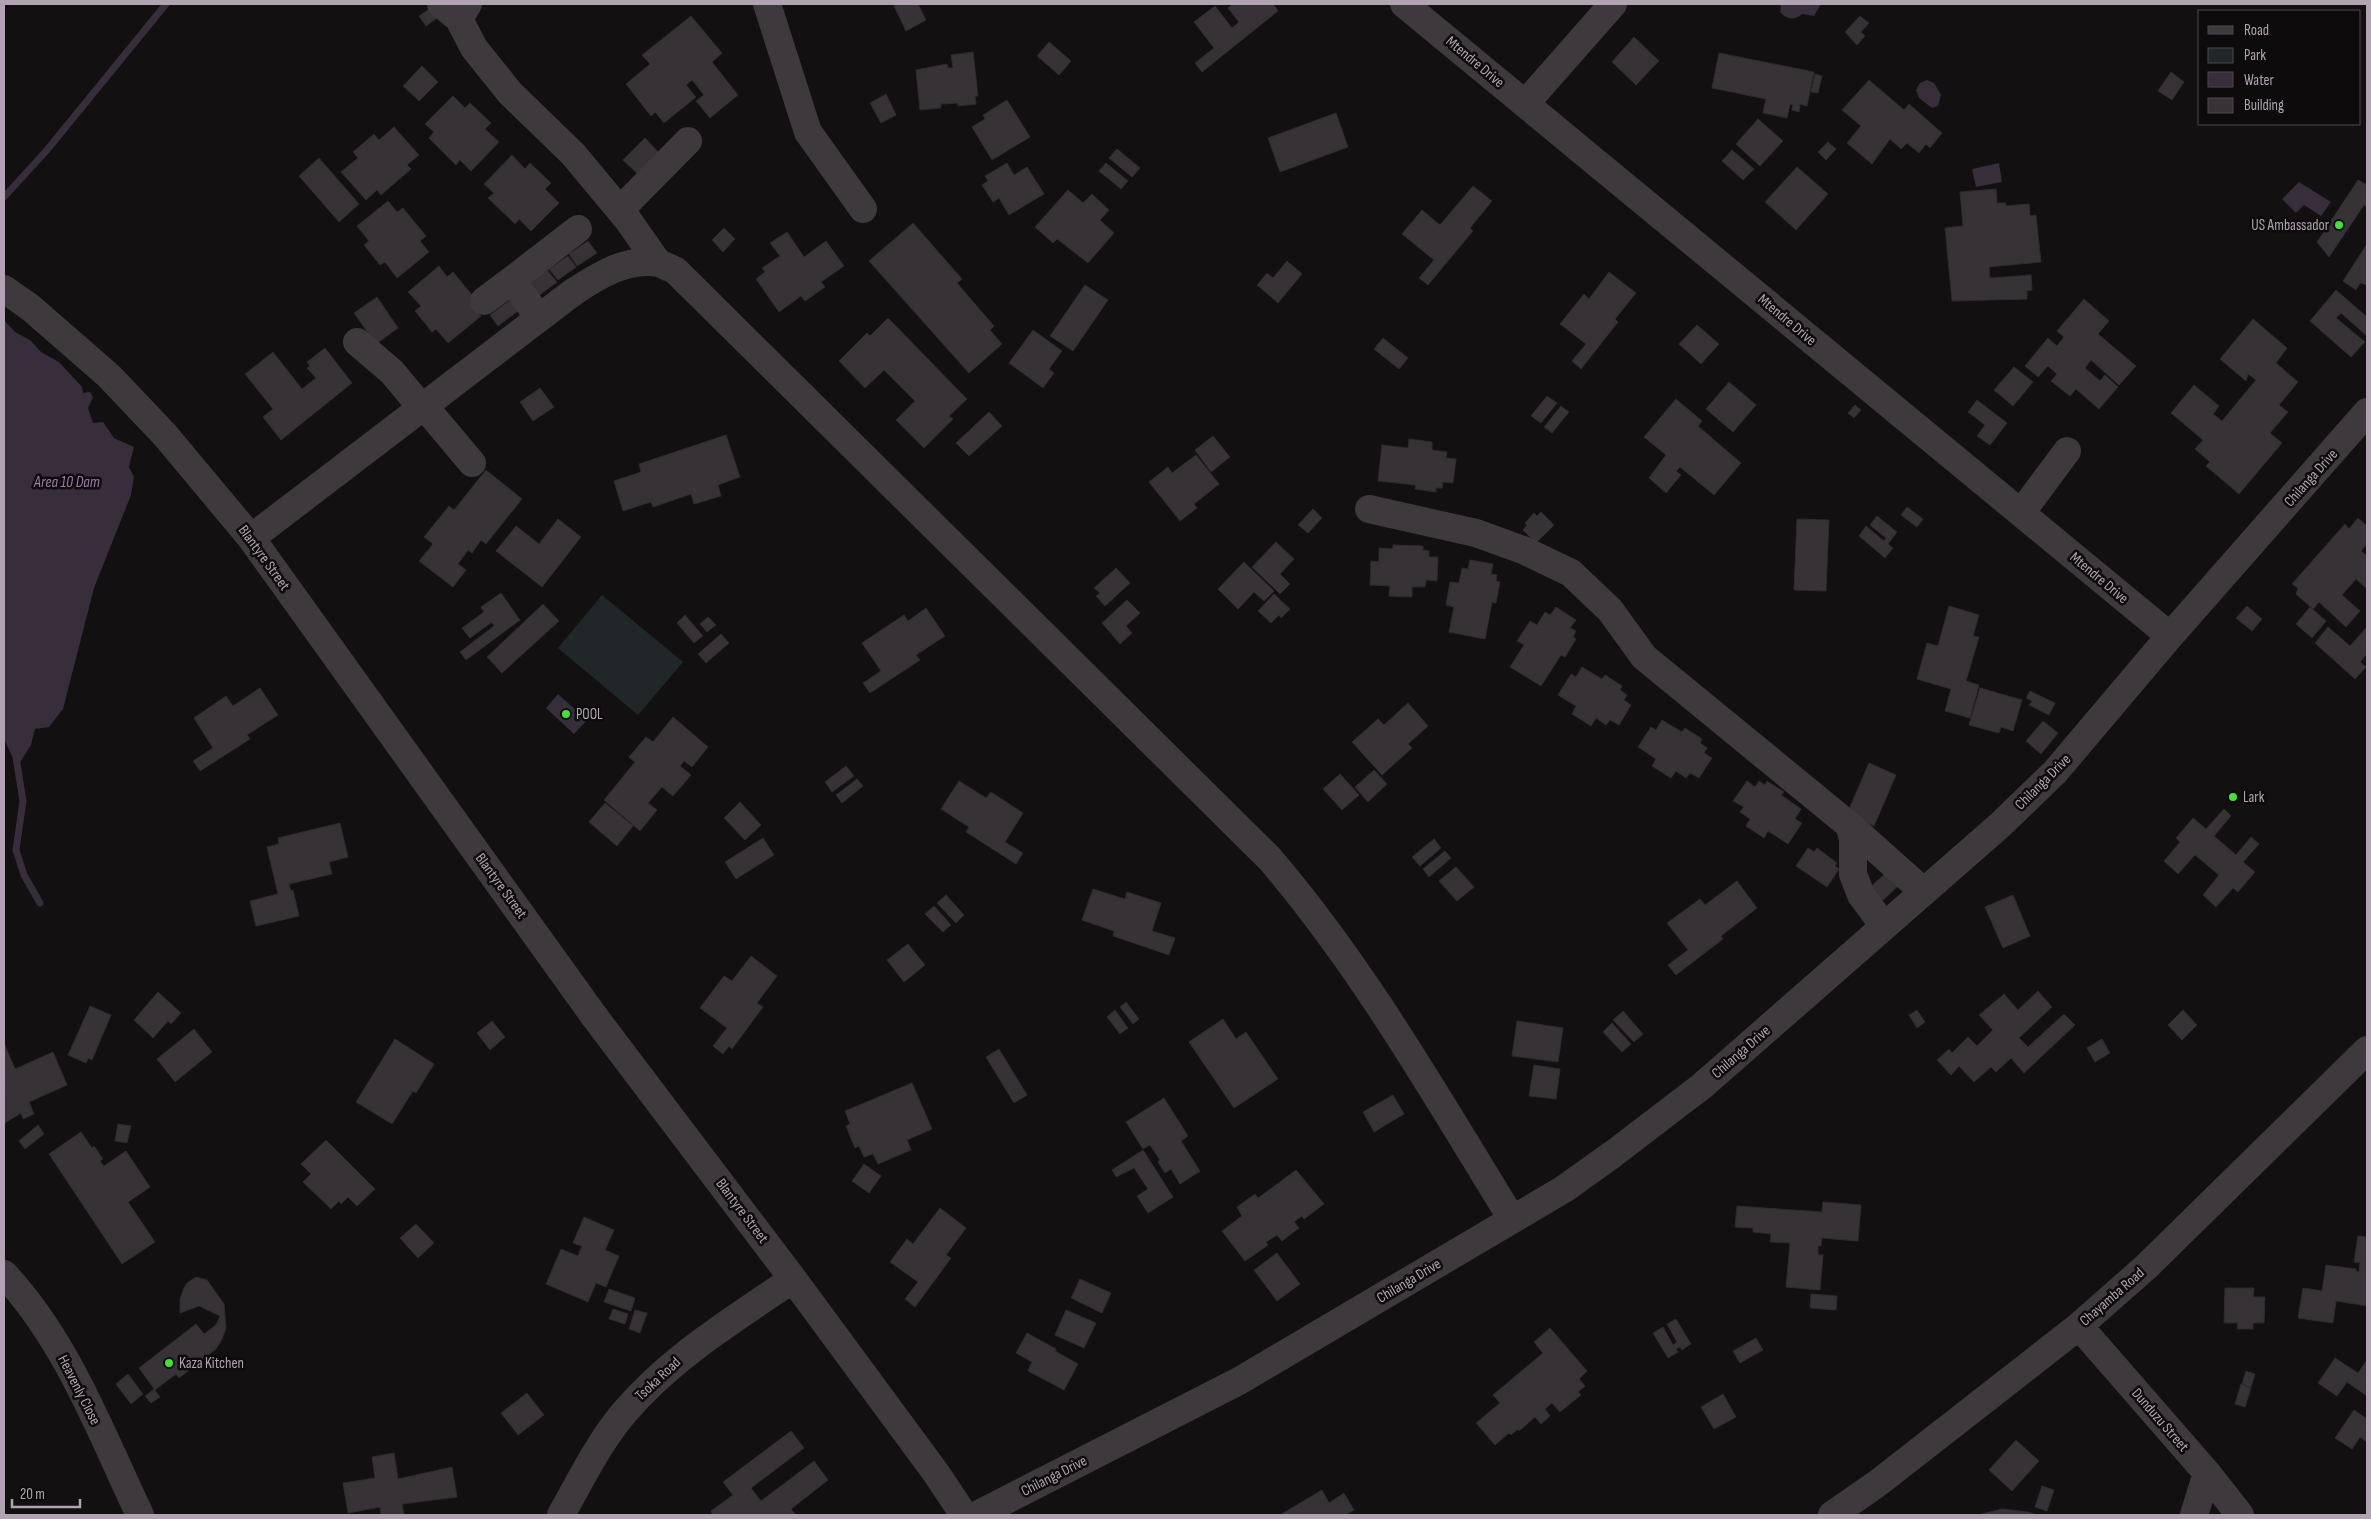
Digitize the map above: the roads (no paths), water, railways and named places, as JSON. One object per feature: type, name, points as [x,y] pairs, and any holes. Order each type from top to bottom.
[{"type":"street","points":[[768,4],[808,132],[863,209]]},
{"type":"street","points":[[1525,104],[1613,4]]},
{"type":"street","name":"Mtendre Drive","points":[[1414,7],[1525,104],[2170,636]]},
{"type":"street","points":[[456,9],[474,48],[510,93],[573,154],[620,210],[658,263]]},
{"type":"street","points":[[620,210],[688,141]]},
{"type":"street","points":[[484,301],[578,229]]},
{"type":"street","points":[[251,538],[539,318],[598,276],[638,262],[658,263],[676,271],[1270,858],[1312,908],[1379,1004],[1512,1219]]},
{"type":"street","points":[[512,280],[539,318]]},
{"type":"street","name":"Blantyre Street","points":[[4,289],[31,308],[109,376],[165,435],[251,538],[594,1016],[793,1279],[936,1473],[964,1515]]},
{"type":"street","points":[[357,342],[392,372],[472,464]]},
{"type":"street","name":"Chilanga Drive","points":[[977,1515],[1239,1382],[1564,1189],[1702,1086],[1999,826],[2056,772],[2170,636],[2367,412]]},
{"type":"street","points":[[2021,513],[2067,451]]},
{"type":"street","points":[[1369,509],[1476,533],[1524,550],[1571,573],[1610,610],[1644,657],[1849,825],[1923,891]]},
{"type":"street","points":[[1849,825],[1854,839],[1853,874],[1861,895],[1884,926]]},
{"type":"street","name":"Chayamba Road","points":[[1832,1515],[1878,1483],[2079,1326],[2147,1266],[2367,1050]]},
{"type":"street","name":"Heavenly Close","points":[[4,1274],[20,1291],[72,1374],[140,1515]]},
{"type":"street","name":"Tsoka Road","points":[[562,1515],[607,1437],[641,1394],[682,1356],[793,1279]]},
{"type":"street","name":"Dunduzu Street","points":[[2079,1326],[2240,1515]]},
{"type":"street","points":[[2194,1515],[2207,1474]]},
{"type":"water","points":[[1781,4],[1821,4],[1814,16],[1802,14],[1794,18],[1788,18],[1780,12]]},
{"type":"water","points":[[1927,80],[1934,83],[1941,95],[1938,106],[1932,108],[1919,98],[1916,90],[1920,83]]},
{"type":"water","points":[[1999,163],[2002,182],[1976,187],[1972,169]]},
{"type":"water","points":[[2299,182],[2331,202],[2321,216],[2304,205],[2296,213],[2282,199]]},
{"type":"water","name":"Area 10 Dam","points":[[4,320],[15,332],[30,340],[41,352],[59,362],[82,387],[83,393],[90,392],[93,397],[88,408],[93,423],[103,422],[114,438],[134,447],[129,467],[134,477],[131,495],[94,588],[63,709],[49,727],[35,729],[31,745],[17,767],[4,739]]},
{"type":"water","name":"POOL","points":[[558,694],[587,720],[574,734],[546,708]]},
{"type":"waterway","points":[[4,197],[47,150],[166,4]]},
{"type":"waterway","points":[[16,757],[23,801],[16,850],[24,875],[40,903]]},
{"type":"place","name":"US Ambassador","points":[[2339,225]]},
{"type":"place","name":"POOL","points":[[566,714]]},
{"type":"place","name":"Lark","points":[[2233,797]]},
{"type":"place","name":"Kaza Kitchen","points":[[169,1363]]}]
